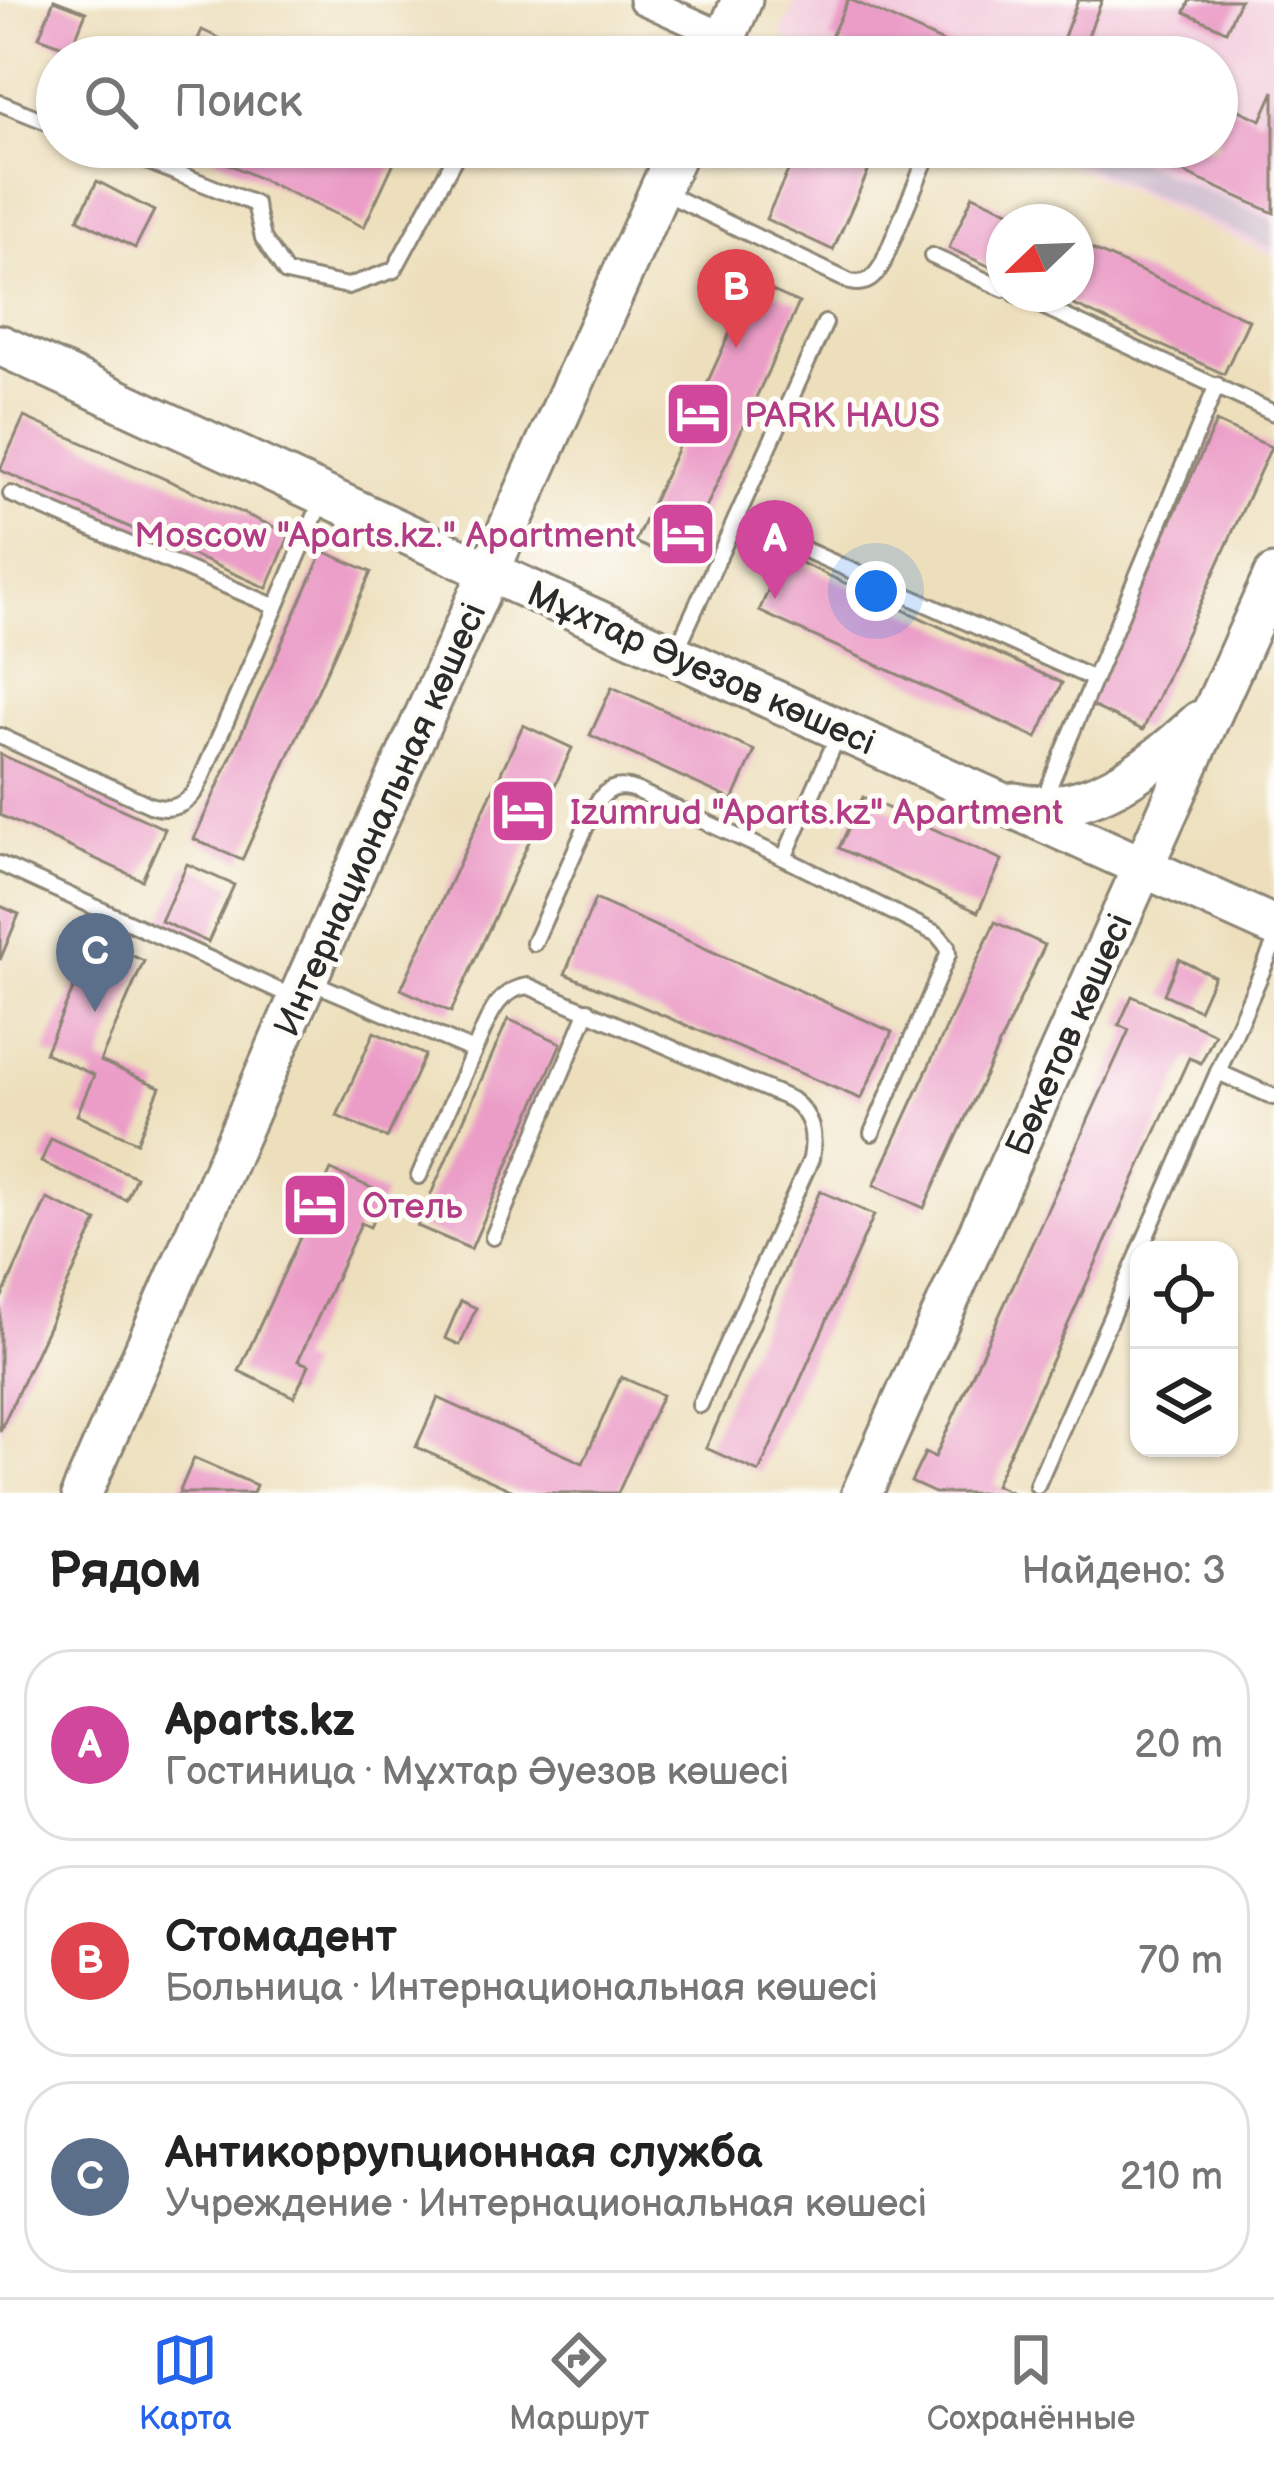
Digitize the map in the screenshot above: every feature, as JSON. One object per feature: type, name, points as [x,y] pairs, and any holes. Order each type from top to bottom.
[{"type":"main road","points":[[726,36],[742,0]]},
{"type":"main road","name":"Интернациональная көшесі","points":[[82,1493],[670,168]]},
{"type":"main road","name":"Мұхтар Әуезов көшесі","points":[[0,345],[986,797],[1038,813]]},
{"type":"main road","name":"Бөкетов көшесі","points":[[862,1493],[1274,575]]},
{"type":"main road","points":[[1038,813],[1128,779],[1160,758],[1214,707]]},
{"type":"main road","points":[[1038,813],[1142,867],[1274,926]]},
{"type":"street","points":[[643,0],[703,36]]},
{"type":"lane","points":[[0,103],[36,118]]},
{"type":"lane","points":[[164,168],[255,204],[263,238],[286,273],[348,286],[394,270],[449,168]]},
{"type":"lane","points":[[660,191],[850,282],[862,283],[874,277],[883,263],[923,168]]},
{"type":"lane","points":[[932,256],[986,281]]},
{"type":"lane","points":[[1055,312],[1274,413]]},
{"type":"lane","points":[[674,655],[825,323]]},
{"type":"lane","points":[[1038,813],[1217,386]]},
{"type":"lane","points":[[11,494],[276,607]]},
{"type":"lane","points":[[0,736],[150,805],[168,808],[186,802],[197,788],[324,495]]},
{"type":"lane","points":[[736,519],[1094,679]]},
{"type":"lane","points":[[784,858],[841,728]]},
{"type":"lane","points":[[534,943],[599,797],[621,786],[929,929],[947,946],[948,954],[872,1133]]},
{"type":"lane","points":[[0,864],[303,989],[474,1051]]},
{"type":"lane","points":[[1144,1241],[1274,944]]},
{"type":"lane","points":[[418,1176],[497,1002],[520,986],[588,1010],[792,1100],[806,1114],[814,1135],[811,1159],[700,1405]]},
{"type":"lane","points":[[493,1237],[588,1010]]},
{"type":"lane","points":[[1218,1072],[1274,1097]]},
{"type":"lane","points":[[1037,1485],[1130,1274]]},
{"type":"shaded area","points":[[796,0],[1274,0],[1274,256],[1077,168],[1238,168],[1238,36],[781,36]]},
{"type":"shaded area","points":[[1090,168],[1153,168],[1274,221],[1274,249]]},
{"type":"building","points":[[54,0],[86,12],[76,36],[39,36]]},
{"type":"building","points":[[851,0],[930,36],[831,36]]},
{"type":"building","points":[[1078,0],[1102,0],[1088,36],[1064,36]]},
{"type":"building","points":[[1190,0],[1240,0],[1226,31],[1185,12]]},
{"type":"building","points":[[1274,91],[1274,213],[1174,168],[1238,168],[1238,110],[1261,120]]},
{"type":"building","points":[[237,168],[391,168],[364,227]]},
{"type":"building","points":[[789,168],[870,168],[833,250],[766,219]]},
{"type":"building","points":[[97,181],[154,211],[135,248],[78,219]]},
{"type":"building","points":[[973,195],[993,204],[986,204],[986,265],[949,248]]},
{"type":"building","points":[[1094,250],[1249,320],[1224,374],[1089,312],[1094,312]]},
{"type":"building","points":[[753,282],[799,303],[681,563],[635,542]]},
{"type":"building","points":[[24,417],[290,534],[267,588],[0,470]]},
{"type":"building","points":[[1216,422],[1271,447],[1143,730],[1088,704]]},
{"type":"building","points":[[323,551],[371,572],[242,860],[194,839]]},
{"type":"building","points":[[784,555],[1062,683],[1037,738],[759,611]]},
{"type":"building","points":[[612,687],[755,751],[733,800],[590,735]]},
{"type":"building","points":[[523,725],[572,748],[451,1012],[401,989]]},
{"type":"building","points":[[0,754],[165,829],[142,880],[0,815]]},
{"type":"building","points":[[863,797],[1002,860],[978,912],[839,848]]},
{"type":"building","points":[[187,864],[234,885],[208,942],[161,921]]},
{"type":"building","points":[[595,899],[892,1032],[861,1099],[565,974]]},
{"type":"building","points":[[0,906],[19,914],[0,960]]},
{"type":"building","points":[[995,922],[1045,945],[924,1208],[874,1185]]},
{"type":"building","points":[[95,939],[144,961],[100,1061],[160,1087],[137,1142],[77,1115],[94,1075],[45,1053]]},
{"type":"building","points":[[1179,959],[1214,976],[1199,1010],[1164,994]]},
{"type":"building","points":[[1132,996],[1215,1034],[1201,1063],[1189,1058],[995,1485],[1013,1493],[935,1493],[911,1482],[925,1453],[935,1457],[1129,1030],[1119,1025]]},
{"type":"building","points":[[508,1019],[561,1043],[471,1249],[417,1226]]},
{"type":"building","points":[[374,1032],[425,1055],[387,1138],[337,1116]]},
{"type":"building","points":[[51,1139],[136,1177],[126,1200],[41,1162]]},
{"type":"building","points":[[331,1170],[385,1194],[370,1227],[361,1223],[298,1361],[309,1365],[294,1397],[239,1371]]},
{"type":"building","points":[[820,1191],[874,1215],[759,1472],[706,1448]]},
{"type":"building","points":[[47,1199],[97,1221],[0,1431],[0,1301]]},
{"type":"building","points":[[461,1301],[476,1308],[460,1345],[445,1338]]},
{"type":"building","points":[[621,1377],[662,1395],[618,1493],[518,1493],[416,1447],[438,1398],[583,1463]]},
{"type":"building","points":[[194,1458],[256,1485],[253,1493],[179,1493]]},
{"type":"place","name":"Стомадент","points":[[736,348]]},
{"type":"place","name":"PARK HAUS","points":[[698,414]]},
{"type":"place","name":"Moscow \"Aparts.kz.\" Apartment","points":[[683,534]]},
{"type":"place","name":"Aparts.kz","points":[[775,599]]},
{"type":"place","name":"Izumrud \"Aparts.kz\" Apartment","points":[[523,811]]},
{"type":"place","name":"Антикоррупционная служба","points":[[95,1012]]},
{"type":"place","name":"Отель","points":[[315,1205]]}]
